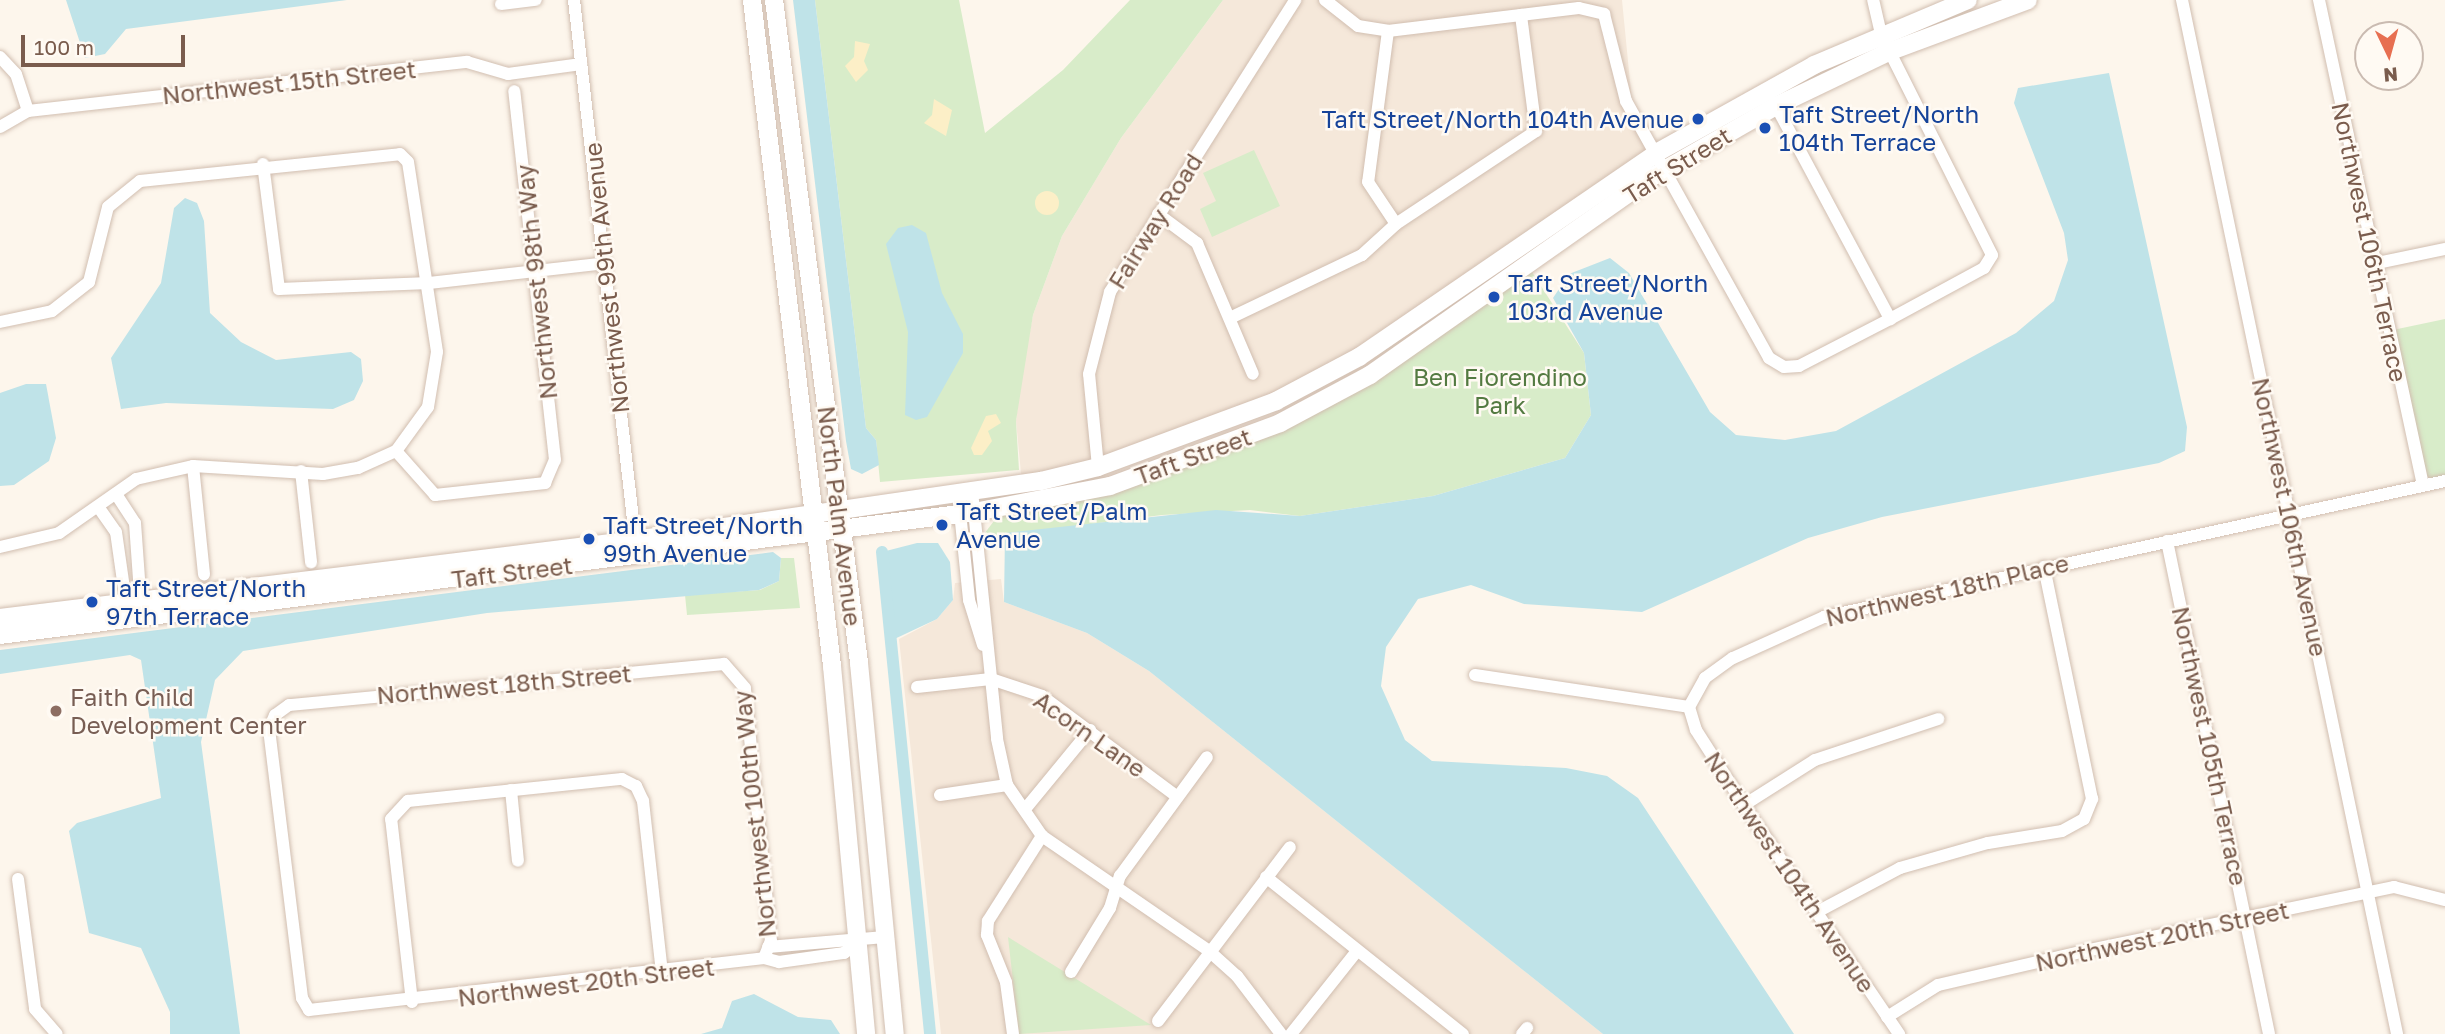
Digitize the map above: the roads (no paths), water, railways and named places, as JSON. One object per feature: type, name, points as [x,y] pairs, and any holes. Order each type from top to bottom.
[{"type":"street","points":[[500,4],[536,0]]},
{"type":"street","name":"Northwest 99th Avenue","points":[[574,0],[606,262],[636,548]]},
{"type":"street","name":"North Palm Avenue","points":[[752,0],[816,532],[866,1034]]},
{"type":"street","name":"North Palm Avenue","points":[[774,0],[840,507],[895,1034]]},
{"type":"street","name":"Fairway Road","points":[[1098,467],[1088,374],[1110,292],[1295,0]]},
{"type":"street","points":[[1325,0],[1358,26],[1388,31],[1521,15],[1554,5],[1586,8],[1610,20],[1620,89],[1663,159],[1769,358],[1784,367],[1799,366],[1889,319],[1984,268],[1992,256],[1881,34],[1873,0]]},
{"type":"street","name":"Taft Street","points":[[0,635],[134,610],[636,548],[816,532],[967,513],[1110,485],[1280,423],[1377,370],[1663,159],[1891,51],[1965,21],[2028,0]]},
{"type":"street","name":"Northwest 106th Avenue","points":[[2182,0],[2397,1034]]},
{"type":"street","name":"Northwest 106th Terrace","points":[[2319,0],[2373,264],[2423,484]]},
{"type":"street","points":[[1963,2],[1965,21]]},
{"type":"street","name":"Taft Street","points":[[636,548],[813,511],[965,492],[1098,467],[1276,401],[1359,357],[1663,159],[1881,34],[1963,2]]},
{"type":"street","points":[[1230,318],[1362,255],[1396,224],[1536,131],[1521,15]]},
{"type":"street","points":[[1388,31],[1368,182],[1396,224]]},
{"type":"street","points":[[0,57],[16,74],[28,111]]},
{"type":"street","name":"Northwest 15th Street","points":[[0,127],[28,111],[467,62],[508,74],[581,64]]},
{"type":"street","name":"Northwest 98th Way","points":[[396,451],[435,495],[545,483],[554,473],[514,91]]},
{"type":"street","points":[[763,96],[785,94]]},
{"type":"street","points":[[1776,106],[1889,319]]},
{"type":"street","points":[[0,323],[52,310],[89,282],[108,207],[122,189],[263,164],[400,154],[408,162],[429,283],[436,381],[418,424],[396,451],[358,468],[301,471],[193,466],[155,472],[116,494],[59,533],[0,547]]},
{"type":"street","points":[[263,164],[279,289],[429,283],[606,262]]},
{"type":"street","points":[[1158,214],[1197,243],[1253,374]]},
{"type":"street","points":[[2373,264],[2445,249]]},
{"type":"street","points":[[193,466],[204,574]]},
{"type":"street","points":[[301,471],[311,562]]},
{"type":"street","name":"Northwest 18th Place","points":[[1689,707],[1704,678],[1733,658],[1824,617],[2289,513],[2445,481]]},
{"type":"street","points":[[965,492],[969,600],[988,650],[1007,785],[1026,808],[1042,836],[1208,950],[1237,975],[1281,1034]]},
{"type":"street","points":[[116,494],[135,523],[134,610]]},
{"type":"street","points":[[99,508],[116,532],[134,610]]},
{"type":"street","name":"Northwest 105th Terrace","points":[[2167,541],[2269,1034]]},
{"type":"street","points":[[1816,912],[1900,868],[1988,843],[2062,831],[2084,819],[2092,799],[2044,567]]},
{"type":"street","name":"Taft Street","points":[[0,618],[134,610]]},
{"type":"street","name":"Northwest 18th Street","points":[[309,1010],[302,998],[270,729],[275,715],[289,705],[527,678],[724,664],[734,671]]},
{"type":"street","name":"Northwest 100th Way","points":[[734,671],[745,688],[768,948]]},
{"type":"street","points":[[1475,675],[1689,707]]},
{"type":"street","name":"Acorn Lane","points":[[917,687],[991,678],[1042,696],[1176,796]]},
{"type":"street","name":"Northwest 104th Avenue","points":[[1689,707],[1696,730],[1744,805],[1899,1034]]},
{"type":"street","points":[[1744,805],[1815,760],[1938,719]]},
{"type":"street","points":[[1026,808],[1090,730]]},
{"type":"street","points":[[1071,972],[1117,889],[1176,796],[1207,757]]},
{"type":"street","points":[[412,1002],[391,819],[408,801],[622,779],[643,801],[662,972]]},
{"type":"street","points":[[940,795],[1007,785]]},
{"type":"street","points":[[511,790],[518,861]]},
{"type":"street","points":[[1013,1034],[988,921],[1042,836]]},
{"type":"street","points":[[1158,1021],[1208,950],[1290,847]]},
{"type":"street","points":[[1266,877],[1463,1034]]},
{"type":"street","points":[[18,879],[35,1009],[57,1034]]},
{"type":"street","name":"Northwest 20th Street","points":[[1887,1017],[1938,985],[2246,918],[2394,887],[2445,900]]},
{"type":"street","name":"Northwest 20th Street","points":[[309,1010],[412,1002],[662,972],[768,948],[825,941],[858,942],[885,937]]},
{"type":"street","name":"Northwest 20th Street","points":[[768,948],[844,953],[858,942]]},
{"type":"street","points":[[1291,1034],[1357,951]]},
{"type":"water","points":[[66,0],[347,0],[126,29],[105,54],[85,58]]},
{"type":"water","points":[[793,0],[815,0],[866,428],[876,440],[879,465],[862,474],[851,469],[846,441]]},
{"type":"water","points":[[2109,73],[2187,427],[2185,451],[2159,463],[1882,517],[1808,538],[1642,612],[1524,604],[1471,585],[1418,599],[1386,647],[1381,686],[1405,740],[1432,761],[1566,768],[1607,776],[1638,798],[1794,1034],[1603,1034],[1149,671],[1087,633],[1004,602],[1005,533],[1216,510],[1300,516],[1433,496],[1565,458],[1591,415],[1584,353],[1553,298],[1569,274],[1610,258],[1629,273],[1710,412],[1736,435],[1785,440],[1836,431],[2016,333],[2054,301],[2068,260],[2064,233],[2014,103],[2018,88]]},
{"type":"water","points":[[185,198],[197,203],[204,221],[210,313],[241,342],[276,360],[351,352],[361,359],[363,381],[354,400],[333,409],[166,403],[121,409],[111,358],[161,283],[174,208]]},
{"type":"water","points":[[912,225],[926,233],[942,293],[963,334],[963,353],[927,417],[916,420],[905,415],[908,332],[886,244],[898,228]]},
{"type":"water","points":[[26,384],[46,384],[56,438],[49,461],[14,485],[0,486],[0,393]]},
{"type":"water","points":[[917,543],[938,543],[950,562],[953,600],[937,619],[888,642],[882,552]]},
{"type":"water","points":[[773,552],[781,558],[779,581],[759,590],[487,613],[243,651],[215,680],[201,742],[240,1034],[170,1034],[170,1012],[141,948],[89,933],[69,831],[77,823],[161,798],[141,660],[130,655],[0,674],[0,650]]},
{"type":"water","points":[[754,994],[798,1017],[831,1020],[840,1034],[701,1034],[722,1028],[732,1001]]},
{"type":"waterway","points":[[882,552],[930,1034]]},
{"type":"place","name":"Taft Street/North 104th Avenue","points":[[1698,119]]},
{"type":"place","name":"Taft Street/North 104th Terrace","points":[[1765,128]]},
{"type":"place","name":"Taft Street/North 103rd Avenue","points":[[1494,297]]},
{"type":"place","name":"Taft Street/Palm Avenue","points":[[942,525]]},
{"type":"place","name":"Taft Street/North 99th Avenue","points":[[589,539]]},
{"type":"place","name":"Taft Street/North 97th Terrace","points":[[92,602]]},
{"type":"place","name":"Faith Child Development Center","points":[[56,711]]},
{"type":"park label","name":"Ben Fiorendino Park","points":[[1500,391]]}]
